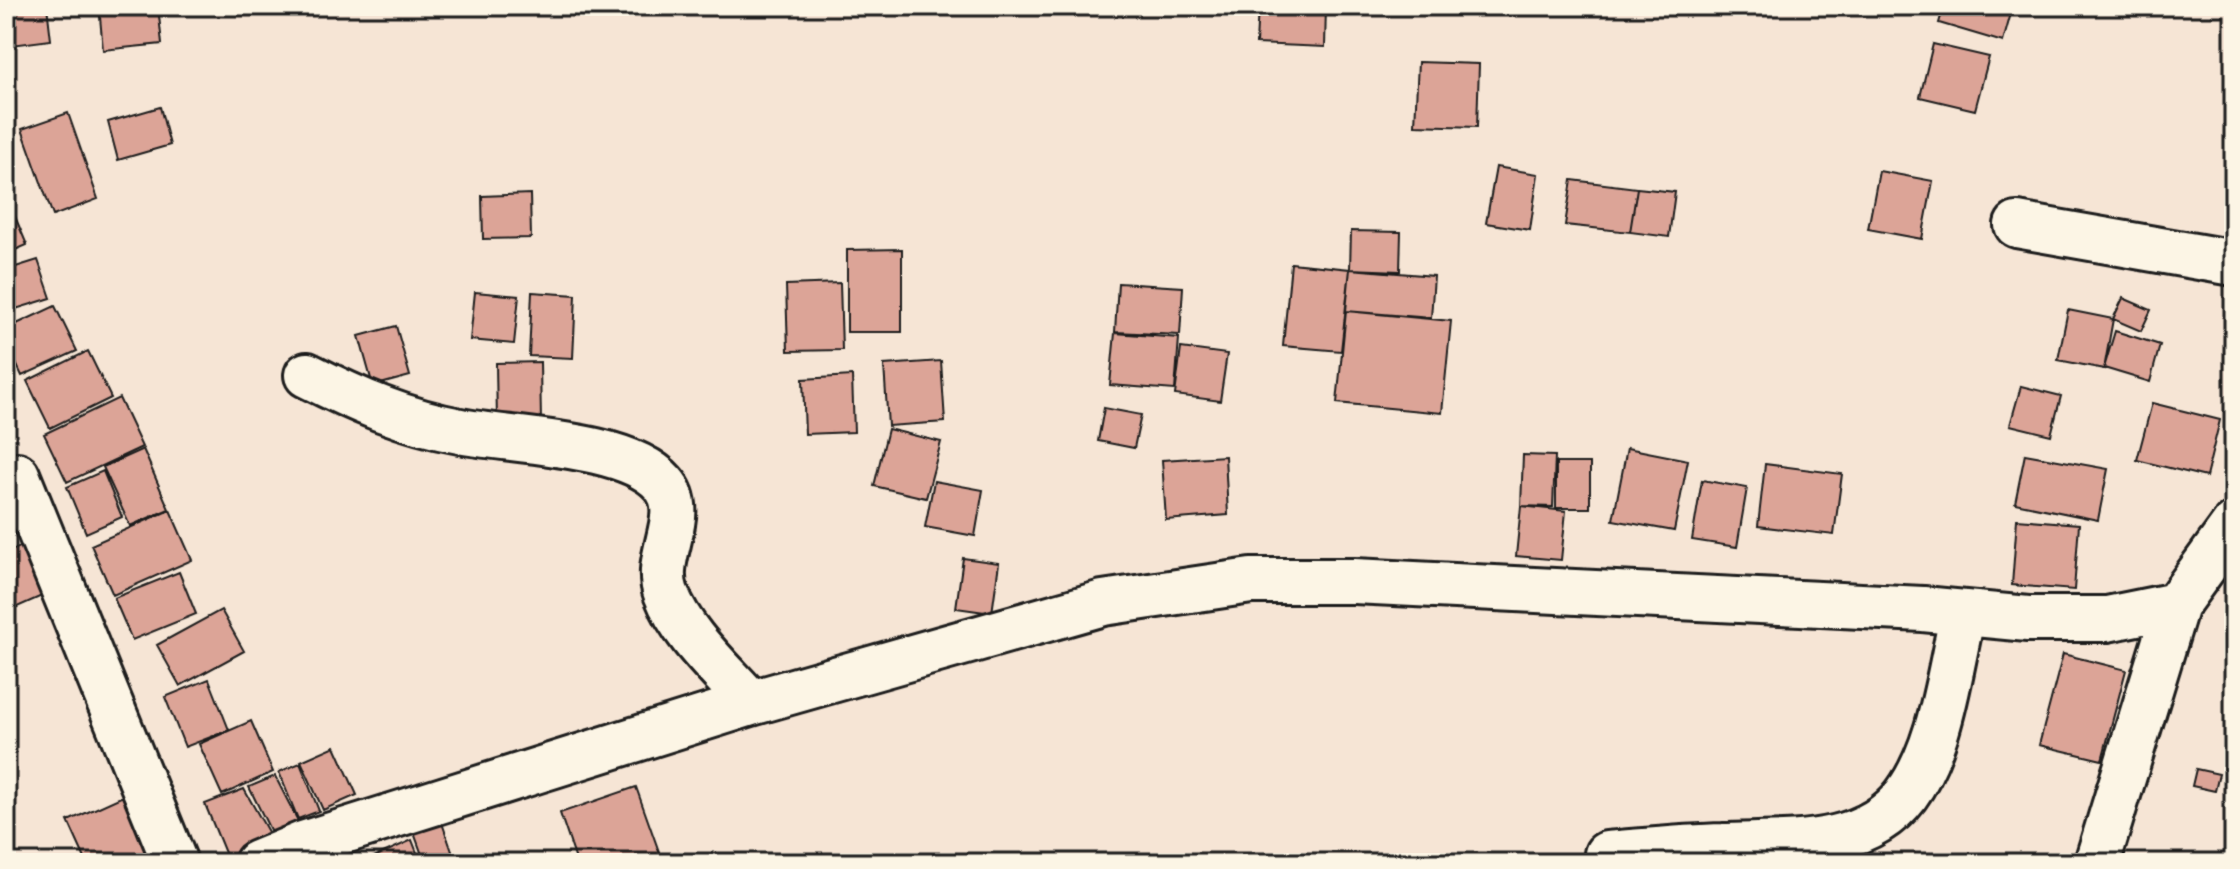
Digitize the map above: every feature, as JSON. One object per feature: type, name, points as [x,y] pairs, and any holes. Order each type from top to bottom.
[{"type":"street","points":[[2017,225],[2234,263]]},
{"type":"street","points":[[307,375],[377,409],[418,421],[459,431],[568,446],[648,470],[670,492],[674,511],[662,561],[666,593],[695,639],[751,703]]},
{"type":"street","points":[[17,475],[175,863]]},
{"type":"street","points":[[2097,863],[2176,605],[2234,525]]},
{"type":"street","points":[[257,863],[303,844],[751,703],[1103,603],[1251,581],[1370,582],[2107,619],[2176,605]]},
{"type":"street","points":[[1607,854],[1798,843],[1837,837],[1873,824],[1905,796],[1920,770],[1935,728],[1963,614]]},
{"type":"building","points":[[7,6],[47,6],[51,40],[12,45]]},
{"type":"building","points":[[99,6],[158,6],[162,44],[103,50]]},
{"type":"building","points":[[1258,6],[1326,6],[1325,47],[1256,44]]},
{"type":"building","points":[[1944,6],[2013,6],[2003,42],[1939,23]]},
{"type":"building","points":[[1933,44],[1989,57],[1975,110],[1920,97]]},
{"type":"building","points":[[1418,62],[1479,64],[1477,127],[1415,125]]},
{"type":"building","points":[[160,107],[170,145],[118,160],[108,122]]},
{"type":"building","points":[[68,113],[98,199],[53,216],[22,129]]},
{"type":"building","points":[[1496,167],[1538,174],[1530,230],[1486,223]]},
{"type":"building","points":[[1879,171],[1933,181],[1922,239],[1868,229]]},
{"type":"building","points":[[1572,180],[1637,188],[1630,232],[1565,225]]},
{"type":"building","points":[[1637,188],[1675,192],[1669,237],[1630,232]]},
{"type":"building","points":[[530,194],[531,238],[483,239],[482,196]]},
{"type":"building","points":[[6,201],[27,245],[6,254]]},
{"type":"building","points":[[1351,231],[1401,232],[1400,271],[1350,269]]},
{"type":"building","points":[[902,249],[902,332],[847,332],[847,250]]},
{"type":"building","points":[[38,260],[51,298],[6,312],[6,270]]},
{"type":"building","points":[[1291,263],[1350,269],[1341,351],[1283,346]]},
{"type":"building","points":[[1350,269],[1434,276],[1431,318],[1346,311]]},
{"type":"building","points":[[840,283],[842,350],[788,351],[786,285]]},
{"type":"building","points":[[1118,283],[1183,287],[1180,335],[1115,332]]},
{"type":"building","points":[[475,292],[519,296],[514,344],[470,340]]},
{"type":"building","points":[[532,292],[576,295],[573,358],[529,356]]},
{"type":"building","points":[[2123,298],[2151,310],[2141,331],[2113,319]]},
{"type":"building","points":[[55,306],[77,351],[22,376],[6,342],[6,329]]},
{"type":"building","points":[[2068,310],[2113,319],[2104,369],[2058,360]]},
{"type":"building","points":[[1346,311],[1451,321],[1442,413],[1337,403]]},
{"type":"building","points":[[396,326],[410,376],[373,386],[359,336]]},
{"type":"building","points":[[2115,331],[2160,345],[2150,382],[2104,368]]},
{"type":"building","points":[[1115,333],[1179,338],[1175,390],[1110,385]]},
{"type":"building","points":[[1181,348],[1227,354],[1220,401],[1175,395]]},
{"type":"building","points":[[88,351],[111,398],[50,428],[27,381]]},
{"type":"building","points":[[941,361],[945,422],[888,426],[884,365]]},
{"type":"building","points":[[540,362],[541,423],[497,423],[496,363]]},
{"type":"building","points":[[852,376],[854,432],[805,434],[803,379]]},
{"type":"building","points":[[2021,386],[2061,396],[2051,435],[2010,425]]},
{"type":"building","points":[[119,398],[142,447],[67,482],[44,434]]},
{"type":"building","points":[[2152,403],[2220,420],[2206,477],[2137,460]]},
{"type":"building","points":[[1104,408],[1141,415],[1134,448],[1098,441]]},
{"type":"building","points":[[888,429],[941,442],[926,498],[874,486]]},
{"type":"building","points":[[1627,448],[1688,460],[1674,531],[1613,520]]},
{"type":"building","points":[[143,449],[169,509],[130,526],[103,467]]},
{"type":"building","points":[[2025,454],[2108,469],[2098,520],[2015,503]]},
{"type":"building","points":[[1523,455],[1555,456],[1553,507],[1521,506]]},
{"type":"building","points":[[1225,456],[1228,515],[1166,520],[1162,460]]},
{"type":"building","points":[[1556,463],[1590,463],[1590,508],[1556,508]]},
{"type":"building","points":[[1765,464],[1842,474],[1834,535],[1758,526]]},
{"type":"building","points":[[103,471],[122,517],[86,533],[67,487]]},
{"type":"building","points":[[1702,480],[1747,488],[1737,547],[1692,540]]},
{"type":"building","points":[[934,481],[983,490],[975,536],[925,527]]},
{"type":"building","points":[[1521,506],[1566,511],[1561,560],[1516,556]]},
{"type":"building","points":[[170,510],[192,560],[113,595],[91,545]]},
{"type":"building","points":[[2017,519],[2079,524],[2074,590],[2012,585]]},
{"type":"building","points":[[29,543],[51,592],[6,612],[6,553]]},
{"type":"building","points":[[963,558],[999,563],[992,613],[956,608]]},
{"type":"building","points":[[179,572],[196,614],[132,640],[114,598]]},
{"type":"building","points":[[221,610],[244,651],[180,686],[157,645]]},
{"type":"building","points":[[2063,654],[2126,670],[2102,760],[2039,745]]},
{"type":"building","points":[[209,679],[229,730],[185,747],[165,697]]},
{"type":"building","points":[[251,721],[273,772],[222,795],[199,744]]},
{"type":"building","points":[[335,746],[357,795],[323,810],[301,761]]},
{"type":"building","points":[[300,763],[319,811],[298,819],[279,772]]},
{"type":"building","points":[[2196,769],[2219,774],[2215,791],[2192,786]]},
{"type":"building","points":[[275,776],[300,825],[274,838],[249,787]]},
{"type":"building","points":[[636,787],[663,863],[577,863],[560,813]]},
{"type":"building","points":[[244,789],[272,839],[227,858],[205,804]]},
{"type":"building","points":[[123,796],[154,863],[87,863],[68,821]]},
{"type":"building","points":[[441,820],[456,863],[425,863],[413,830]]},
{"type":"building","points":[[412,840],[421,863],[363,863],[363,862]]}]
